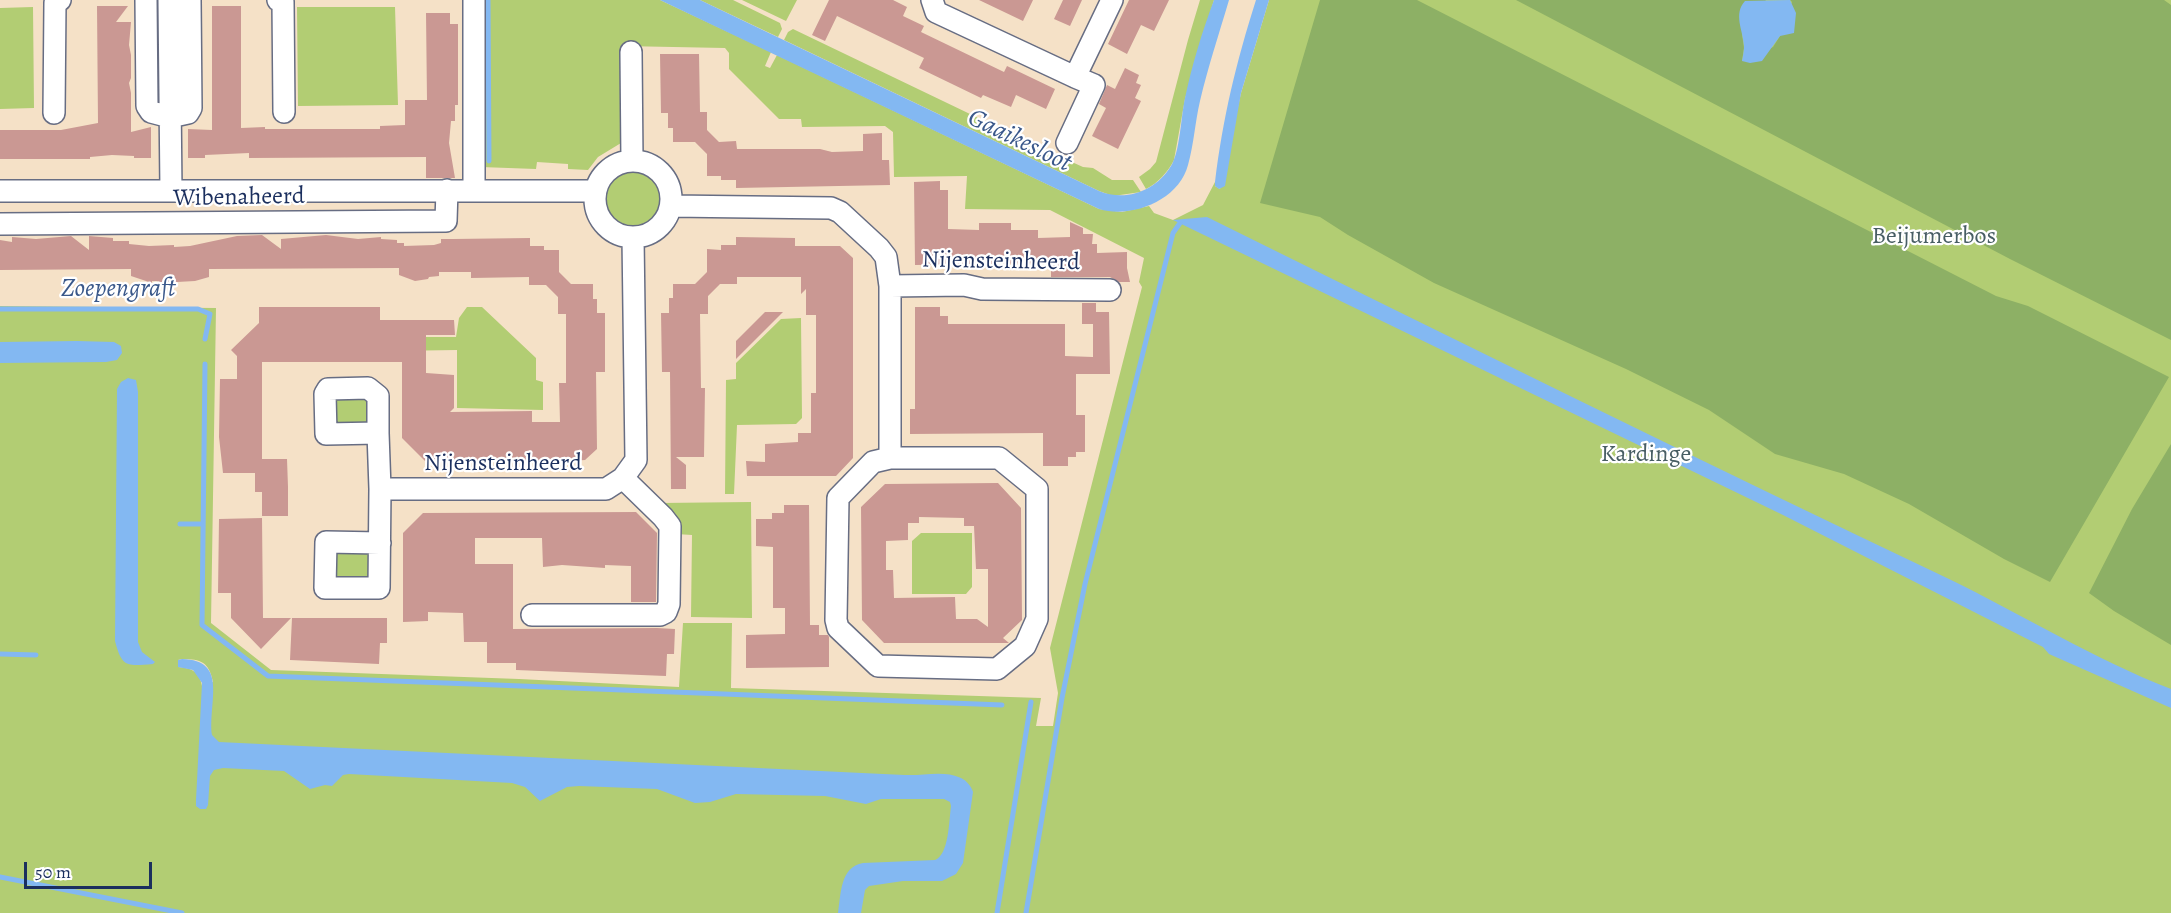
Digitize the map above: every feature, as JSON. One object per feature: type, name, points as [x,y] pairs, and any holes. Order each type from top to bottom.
[{"type":"street","points":[[54,112],[55,3],[60,0]]},
{"type":"street","points":[[146,0],[147,105],[151,112],[170,117],[188,113],[191,108],[190,0]]},
{"type":"street","name":"Wibenaheerd","points":[[169,0],[171,191]]},
{"type":"street","points":[[278,0],[284,2],[284,112]]},
{"type":"street","points":[[474,0],[474,190]]},
{"type":"street","points":[[932,0],[936,12],[1094,85],[1067,143]]},
{"type":"street","points":[[1075,77],[1112,0]]},
{"type":"street","points":[[632,52],[632,160]]},
{"type":"street","points":[[632,160],[649,164],[663,174],[671,189],[671,206],[664,222],[650,234],[633,237],[615,232],[607,226],[597,210],[596,191],[598,183],[608,170],[632,160]]},
{"type":"street","name":"Wibenaheerd","points":[[0,224],[447,221],[447,190]]},
{"type":"street","name":"Wibenaheerd","points":[[0,191],[596,191]]},
{"type":"street","name":"Nijensteinheerd","points":[[671,206],[831,208],[840,212],[879,248],[886,257],[890,286],[890,458]]},
{"type":"street","points":[[532,615],[660,615],[666,612],[669,604],[670,526],[623,478],[636,460],[633,237]]},
{"type":"street","name":"Nijensteinheerd","points":[[890,286],[964,285],[982,289],[1110,290]]},
{"type":"street","points":[[378,433],[380,543]]},
{"type":"street","points":[[890,458],[999,458],[1037,489],[1038,619],[1025,646],[997,669],[878,666],[838,628],[836,620],[838,498],[873,462],[890,458]]},
{"type":"street","name":"Nijensteinheerd","points":[[380,489],[606,489],[623,478]]},
{"type":"green space","name":"Kardinge","points":[[480,0],[660,0],[771,52],[765,66],[770,68],[777,55],[1099,209],[1122,212],[1149,206],[1154,213],[1173,220],[1203,205],[1215,182],[1215,186],[1220,189],[1241,93],[1269,0],[2171,0],[2171,913],[0,913],[0,306],[216,308],[211,623],[271,670],[679,687],[683,623],[732,623],[731,688],[1041,698],[1036,726],[1053,726],[1058,693],[1050,648],[1142,287],[1139,282],[1144,258],[1050,210],[965,209],[967,176],[894,177],[893,132],[885,126],[802,127],[801,119],[779,119],[729,69],[729,53],[725,48],[622,46],[621,143],[598,157],[588,170],[568,169],[568,164],[537,162],[536,169],[481,167]],"holes":[[[189,659],[203,663],[209,670],[213,682],[202,686],[199,677],[194,672],[178,667],[178,660]]]},
{"type":"green space","points":[[700,0],[733,0],[780,23],[782,29],[778,37]]},
{"type":"green space","points":[[742,0],[797,0],[786,21]]},
{"type":"green space","points":[[1200,0],[1214,0],[1185,99],[1174,160],[1162,177],[1146,189],[1139,177],[1156,162]]},
{"type":"green space","points":[[1320,0],[1417,0],[1996,296],[2028,306],[2169,377],[2050,582],[2004,559],[1909,504],[1844,474],[1775,454],[1709,410],[1626,369],[1434,283],[1320,217],[1260,203]]},
{"type":"green space","points":[[1516,0],[1766,0],[1742,34],[1744,48],[1742,61],[1773,47],[1780,36],[1792,2],[1790,0],[2164,0],[2171,5],[2171,340],[2010,259]]},
{"type":"green space","points":[[33,7],[34,108],[0,109],[0,8]]},
{"type":"green space","points":[[297,7],[395,7],[398,105],[298,106]]},
{"type":"green space","points":[[793,29],[1045,150],[1083,167],[1093,168],[1112,180],[1133,180],[1141,192],[1113,196],[1099,191],[784,40],[788,32]]},
{"type":"green space","points":[[634,171],[650,176],[658,184],[663,200],[658,216],[650,224],[634,229],[618,224],[610,216],[605,200],[610,184],[618,176]]},
{"type":"green space","points":[[467,307],[482,307],[536,358],[536,380],[543,382],[543,410],[457,408],[457,350],[391,351],[391,337],[456,337],[459,318]]},
{"type":"green space","points":[[801,318],[802,418],[796,424],[737,425],[734,494],[725,494],[726,380],[736,379],[736,363],[781,319]]},
{"type":"green space","points":[[331,394],[370,398],[372,428],[331,429]]},
{"type":"green space","points":[[2171,444],[2171,645],[2114,611],[2089,593],[2132,509]]},
{"type":"green space","points":[[751,502],[752,618],[691,617],[692,535],[676,534],[660,503]]},
{"type":"green space","points":[[921,533],[972,533],[972,587],[966,594],[912,594],[912,541]]},
{"type":"green space","points":[[375,547],[372,580],[332,583],[332,548]]},
{"type":"water","points":[[660,0],[700,0],[1099,191],[1130,195],[1149,188],[1165,175],[1171,166],[1178,143],[1191,73],[1214,0],[1229,0],[1203,88],[1190,157],[1183,177],[1165,197],[1152,204],[1139,209],[1112,211],[1099,209]]},
{"type":"water","points":[[1256,0],[1269,0],[1241,93],[1225,186],[1219,189],[1215,186],[1215,182],[1226,112]]},
{"type":"water","points":[[1790,0],[1796,13],[1794,33],[1780,36],[1762,61],[1750,63],[1742,61],[1744,46],[1739,17],[1741,6],[1745,1]]},
{"type":"water","points":[[1207,217],[1670,445],[1949,579],[2086,651],[2171,689],[2171,708],[2049,654],[2043,647],[1783,515],[1173,220]]},
{"type":"water","points":[[0,342],[114,342],[121,346],[122,353],[117,360],[106,362],[0,363]]},
{"type":"water","points":[[128,378],[136,380],[138,392],[138,642],[142,652],[155,662],[137,665],[123,661],[115,641],[117,389],[121,382]]},
{"type":"water","points":[[178,660],[197,661],[206,667],[211,675],[213,685],[212,735],[219,742],[954,776],[967,782],[973,792],[963,863],[956,874],[942,881],[903,881],[869,886],[865,890],[861,913],[838,913],[843,882],[855,866],[863,863],[935,860],[940,857],[948,836],[951,806],[950,802],[944,799],[881,799],[866,804],[825,796],[736,794],[710,802],[695,803],[657,789],[579,786],[567,787],[540,801],[525,787],[512,783],[349,774],[343,775],[332,786],[325,785],[310,789],[284,771],[223,768],[214,770],[210,776],[208,805],[206,809],[200,809],[196,806],[196,800],[202,683],[193,670],[178,667]]},
{"type":"building","points":[[829,0],[893,0],[907,7],[903,16],[924,26],[921,32],[1004,72],[1007,66],[1055,89],[1046,109],[1016,95],[1011,107],[983,95],[981,98],[919,68],[924,58],[837,16],[825,41],[812,35]]},
{"type":"building","points":[[979,0],[1033,0],[1023,21]]},
{"type":"building","points":[[1063,0],[1082,0],[1070,26],[1054,19]]},
{"type":"building","points":[[1129,0],[1169,0],[1154,31],[1141,25],[1127,54],[1108,44]]},
{"type":"building","points":[[97,6],[128,6],[116,22],[131,22],[129,45],[131,78],[129,83],[131,132],[151,127],[151,158],[112,155],[90,157],[90,159],[0,159],[0,130],[61,130],[98,123]]},
{"type":"building","points":[[212,6],[241,6],[241,128],[265,127],[265,129],[380,129],[380,126],[405,125],[405,100],[427,100],[426,13],[450,13],[450,24],[458,24],[458,105],[455,105],[455,121],[451,121],[449,143],[455,178],[426,178],[426,157],[249,158],[249,153],[188,158],[188,129],[212,130]]},
{"type":"building","points":[[660,54],[699,54],[700,112],[707,112],[707,130],[719,142],[736,141],[737,149],[863,151],[863,134],[882,133],[882,160],[889,160],[890,185],[736,188],[736,180],[721,180],[721,176],[707,176],[707,154],[695,142],[673,142],[673,128],[668,128],[668,113],[661,113]]},
{"type":"building","points":[[1125,68],[1139,75],[1136,83],[1141,85],[1135,98],[1141,101],[1118,149],[1092,136],[1106,108],[1099,104],[1107,85],[1115,89]]},
{"type":"building","points":[[940,181],[940,190],[948,190],[948,229],[979,230],[979,223],[1011,223],[1011,230],[1038,230],[1038,238],[1070,237],[1070,222],[1083,228],[1083,234],[1093,234],[1092,244],[1097,244],[1097,253],[1127,252],[1130,282],[1119,282],[1110,277],[1051,277],[1051,263],[915,265],[914,182]]},
{"type":"building","points":[[262,235],[281,249],[281,239],[326,235],[358,239],[381,237],[381,239],[397,240],[397,243],[404,243],[404,246],[434,245],[441,243],[441,239],[530,238],[530,246],[544,246],[544,250],[559,250],[559,272],[571,284],[593,284],[593,299],[597,299],[597,313],[605,313],[605,372],[596,372],[597,449],[585,460],[558,462],[425,461],[402,438],[402,362],[262,362],[262,459],[287,459],[288,516],[262,516],[262,492],[255,492],[255,473],[223,473],[219,437],[220,379],[237,379],[237,356],[231,350],[259,323],[259,307],[380,307],[380,320],[454,320],[455,335],[426,335],[426,373],[454,375],[454,408],[450,412],[532,411],[532,422],[560,422],[559,383],[566,383],[566,314],[558,314],[558,297],[546,285],[529,285],[529,277],[471,278],[471,272],[439,272],[439,276],[415,281],[399,275],[399,268],[209,269],[209,277],[177,282],[172,288],[157,281],[152,281],[152,283],[131,276],[131,269],[0,270],[0,240],[12,242],[12,237],[36,239],[71,236],[89,250],[89,236],[113,238],[113,241],[129,241],[129,244],[174,245],[174,247],[237,236]]},
{"type":"building","points":[[736,237],[795,238],[795,246],[840,246],[853,258],[853,458],[836,476],[747,476],[746,461],[765,462],[765,444],[798,442],[798,433],[811,433],[811,393],[816,393],[816,315],[806,315],[806,289],[801,294],[801,277],[737,277],[737,284],[720,284],[708,296],[708,314],[700,314],[701,388],[705,388],[704,457],[676,457],[686,465],[686,489],[671,489],[670,372],[662,372],[661,313],[669,313],[669,298],[673,298],[673,284],[695,284],[707,272],[707,249],[721,250],[721,245],[736,245]]},
{"type":"building","points":[[1082,303],[1096,303],[1096,312],[1109,312],[1110,374],[1076,374],[1076,415],[1085,415],[1085,452],[1076,452],[1076,457],[1068,457],[1068,466],[1043,466],[1043,433],[910,434],[910,409],[915,409],[915,307],[940,307],[940,316],[948,316],[948,324],[1065,324],[1065,356],[1093,357],[1093,324],[1082,324]]},
{"type":"building","points":[[765,312],[783,312],[736,359],[736,341]]},
{"type":"building","points":[[998,483],[1021,508],[1022,620],[1003,638],[1009,643],[884,643],[862,620],[861,507],[885,484]],"holes":[[[919,517],[964,518],[964,526],[974,526],[976,569],[988,569],[988,627],[977,619],[956,619],[955,597],[894,598],[893,570],[886,570],[886,541],[908,540],[908,523],[919,523]]]},
{"type":"building","points":[[784,505],[809,505],[810,625],[819,625],[819,635],[829,637],[829,667],[746,668],[746,635],[785,634],[785,608],[773,608],[773,547],[756,546],[756,519],[772,519],[772,513],[784,513]]},
{"type":"building","points":[[636,512],[657,533],[656,602],[631,602],[631,566],[543,567],[542,538],[475,538],[475,564],[513,564],[513,629],[675,629],[674,654],[667,654],[666,676],[516,670],[516,663],[487,663],[487,642],[464,642],[463,613],[428,612],[428,621],[403,622],[403,533],[423,513]]},
{"type":"building","points":[[262,518],[263,618],[291,618],[261,649],[231,618],[231,593],[218,593],[219,519]]},
{"type":"building","points":[[292,618],[387,618],[387,643],[380,643],[379,664],[290,660]]},
{"type":"waterway","name":"Zoepengraft","points":[[488,0],[489,161]]},
{"type":"waterway","points":[[1026,913],[1062,698],[1085,584],[1173,233],[1180,223]]},
{"type":"waterway","name":"Zoepengraft","points":[[0,309],[198,309],[210,314],[205,339]]},
{"type":"waterway","points":[[205,364],[202,625],[268,676],[1002,705]]},
{"type":"waterway","points":[[180,524],[203,524]]},
{"type":"waterway","points":[[0,654],[36,655]]},
{"type":"waterway","points":[[997,913],[1031,702]]},
{"type":"waterway","points":[[0,877],[182,913]]},
{"type":"water label","name":"Gaaikesloot","points":[[1019,141]]},
{"type":"park label","name":"Beijumerbos","points":[[1934,237]]}]
